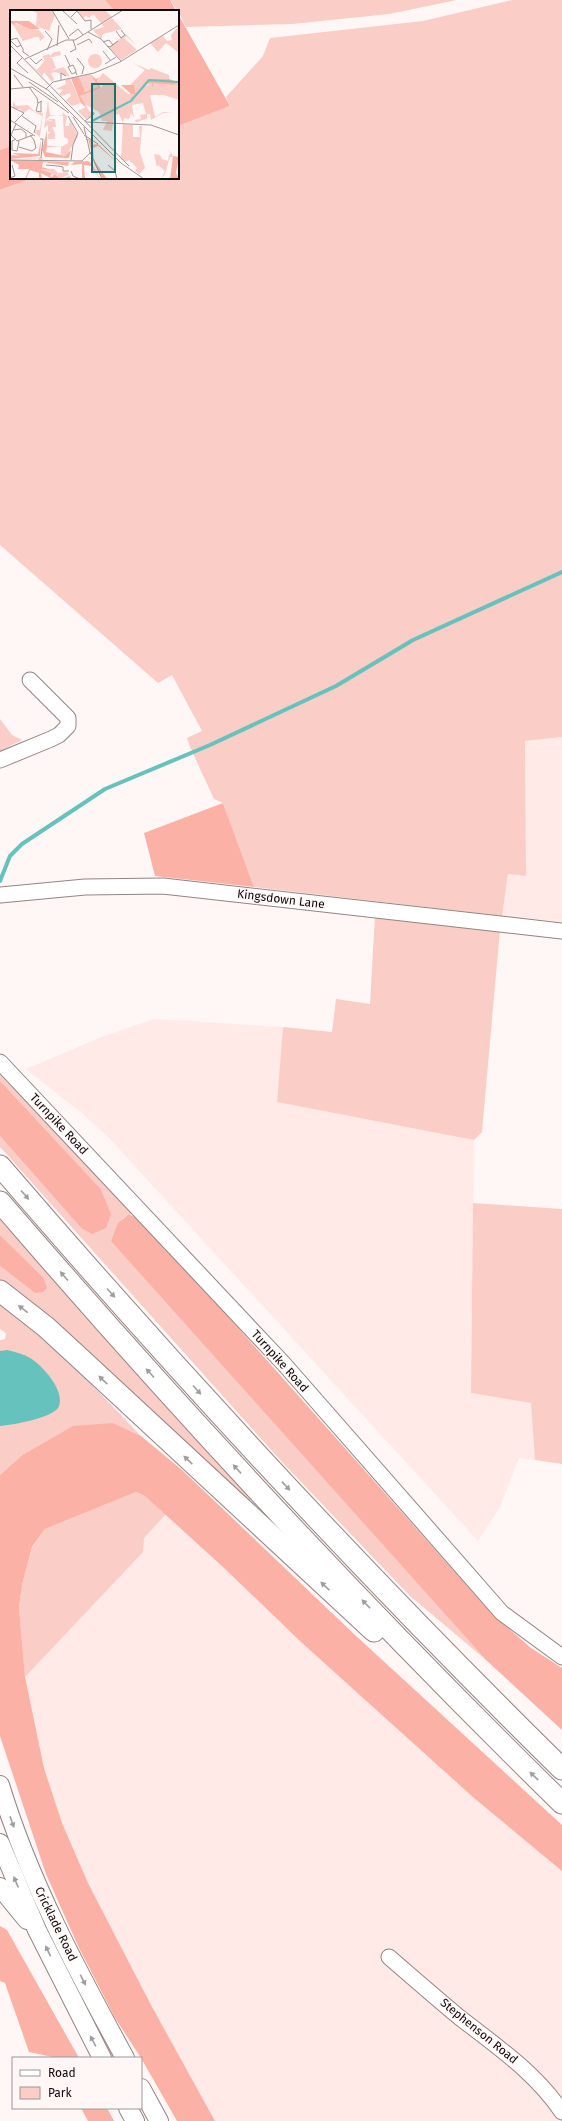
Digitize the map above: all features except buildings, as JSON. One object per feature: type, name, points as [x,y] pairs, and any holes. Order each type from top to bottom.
[{"type":"highway","points":[[0,1166],[241,1439],[435,1643],[562,1769]]},
{"type":"highway","points":[[0,1202],[116,1336],[248,1481],[490,1733],[562,1803]]},
{"type":"highway","points":[[0,1291],[46,1327],[364,1622],[490,1733]]},
{"type":"main road","name":"Cricklade Road","points":[[0,1785],[10,1817],[30,1870],[61,1936],[124,2057]]},
{"type":"main road","points":[[1,1847],[30,1870]]},
{"type":"main road","points":[[1,1847],[37,1930]]},
{"type":"main road","points":[[0,1887],[22,1915],[37,1930]]},
{"type":"main road","name":"Cricklade Road","points":[[37,1930],[101,2057]]},
{"type":"main road","points":[[142,2090],[159,2121]]},
{"type":"main road","points":[[129,2109],[135,2121]]},
{"type":"street","points":[[0,760],[55,737],[68,726],[68,718],[30,680]]},
{"type":"street","name":"Kingsdown Lane","points":[[0,895],[85,887],[163,886],[562,931]]},
{"type":"street","name":"Turnpike Road","points":[[0,1062],[284,1364],[502,1612],[562,1657]]},
{"type":"street","name":"Stephenson Road","points":[[389,1957],[458,2016],[521,2065],[539,2083],[562,2112]]},
{"type":"shaded area","points":[[105,0],[170,0],[175,10],[113,10]]},
{"type":"shaded area","points":[[179,16],[230,106],[179,126]]},
{"type":"shaded area","points":[[10,146],[10,179],[30,179],[0,190],[0,150]]},
{"type":"shaded area","points":[[562,737],[562,922],[502,916],[508,874],[526,876],[525,741]]},
{"type":"shaded area","points":[[223,803],[254,887],[155,876],[144,833]]},
{"type":"shaded area","points":[[154,1019],[283,1027],[277,1102],[474,1140],[471,1393],[532,1403],[535,1460],[519,1458],[500,1507],[478,1541],[109,1138],[83,1114],[26,1069],[104,1036]]},
{"type":"shaded area","points":[[0,1081],[100,1188],[111,1214],[106,1228],[92,1234],[81,1228],[0,1136]]},
{"type":"shaded area","points":[[129,1214],[145,1223],[494,1616],[531,1648],[562,1668],[562,1730],[486,1660],[111,1241],[118,1223]]},
{"type":"shaded area","points":[[0,1235],[43,1277],[47,1288],[43,1292],[35,1293],[0,1266]]},
{"type":"shaded area","points":[[113,1423],[141,1436],[182,1470],[355,1635],[562,1825],[562,1871],[474,1798],[301,1642],[224,1568],[145,1496],[136,1492],[45,1529],[32,1547],[22,1585],[19,1608],[25,1677],[44,1768],[62,1823],[88,1883],[151,2005],[215,2121],[177,2121],[142,2060],[142,2057],[140,2057],[115,2018],[79,1948],[46,1874],[0,1736],[0,1475],[21,1456],[73,1426]]},
{"type":"shaded area","points":[[145,1496],[224,1568],[301,1642],[562,1871],[562,2121],[215,2121],[151,2005],[88,1883],[62,1823],[44,1768],[26,1685],[21,1644]]},
{"type":"shaded area","points":[[0,1926],[7,1930],[78,2057],[52,2057],[29,2052],[5,1983],[0,1981]]},
{"type":"shaded area","points":[[82,2109],[108,2109],[114,2121],[88,2121]]},
{"type":"green space","points":[[0,0],[105,0],[113,10],[10,10],[10,146],[0,150]]},
{"type":"green space","points":[[170,0],[457,0],[389,14],[292,24],[186,27],[179,10],[177,10]]},
{"type":"green space","points":[[512,0],[562,0],[562,737],[525,741],[526,876],[508,874],[502,916],[254,887],[223,803],[214,799],[190,747],[187,738],[202,731],[172,675],[158,683],[0,545],[0,190],[30,179],[179,179],[179,126],[230,106],[226,97],[263,56],[270,38],[423,21]]},
{"type":"green space","points":[[0,719],[12,735],[22,740],[0,751]]},
{"type":"green space","points":[[375,915],[500,930],[482,1132],[474,1140],[277,1102],[283,1027],[332,1032],[336,999],[370,1004]]},
{"type":"green space","points":[[0,1075],[134,1213],[129,1214],[119,1223],[112,1241],[486,1660],[409,1595],[282,1462],[0,1147],[0,1136],[81,1228],[100,1188],[0,1081]]},
{"type":"green space","points":[[473,1203],[562,1209],[562,1464],[535,1460],[531,1403],[471,1393]]},
{"type":"green space","points":[[0,1216],[252,1497],[249,1501],[0,1282],[0,1266],[35,1293],[43,1277],[0,1235]]},
{"type":"green space","points":[[0,1303],[56,1349],[141,1436],[113,1423],[21,1456],[0,1475],[0,1340],[5,1339],[6,1333],[0,1329]]},
{"type":"green space","points":[[136,1492],[145,1496],[166,1514],[144,1538],[143,1552],[25,1677],[19,1608],[22,1585],[32,1548],[45,1529]]},
{"type":"green space","points":[[25,1880],[115,2057],[110,2057],[64,1970],[42,1926]]},
{"type":"water","points":[[7,1350],[30,1358],[47,1373],[59,1394],[60,1402],[58,1408],[54,1412],[40,1418],[0,1426],[0,1351]]},
{"type":"waterway","points":[[0,881],[10,856],[22,844],[105,789],[210,745],[336,686],[413,640],[562,572]]}]
